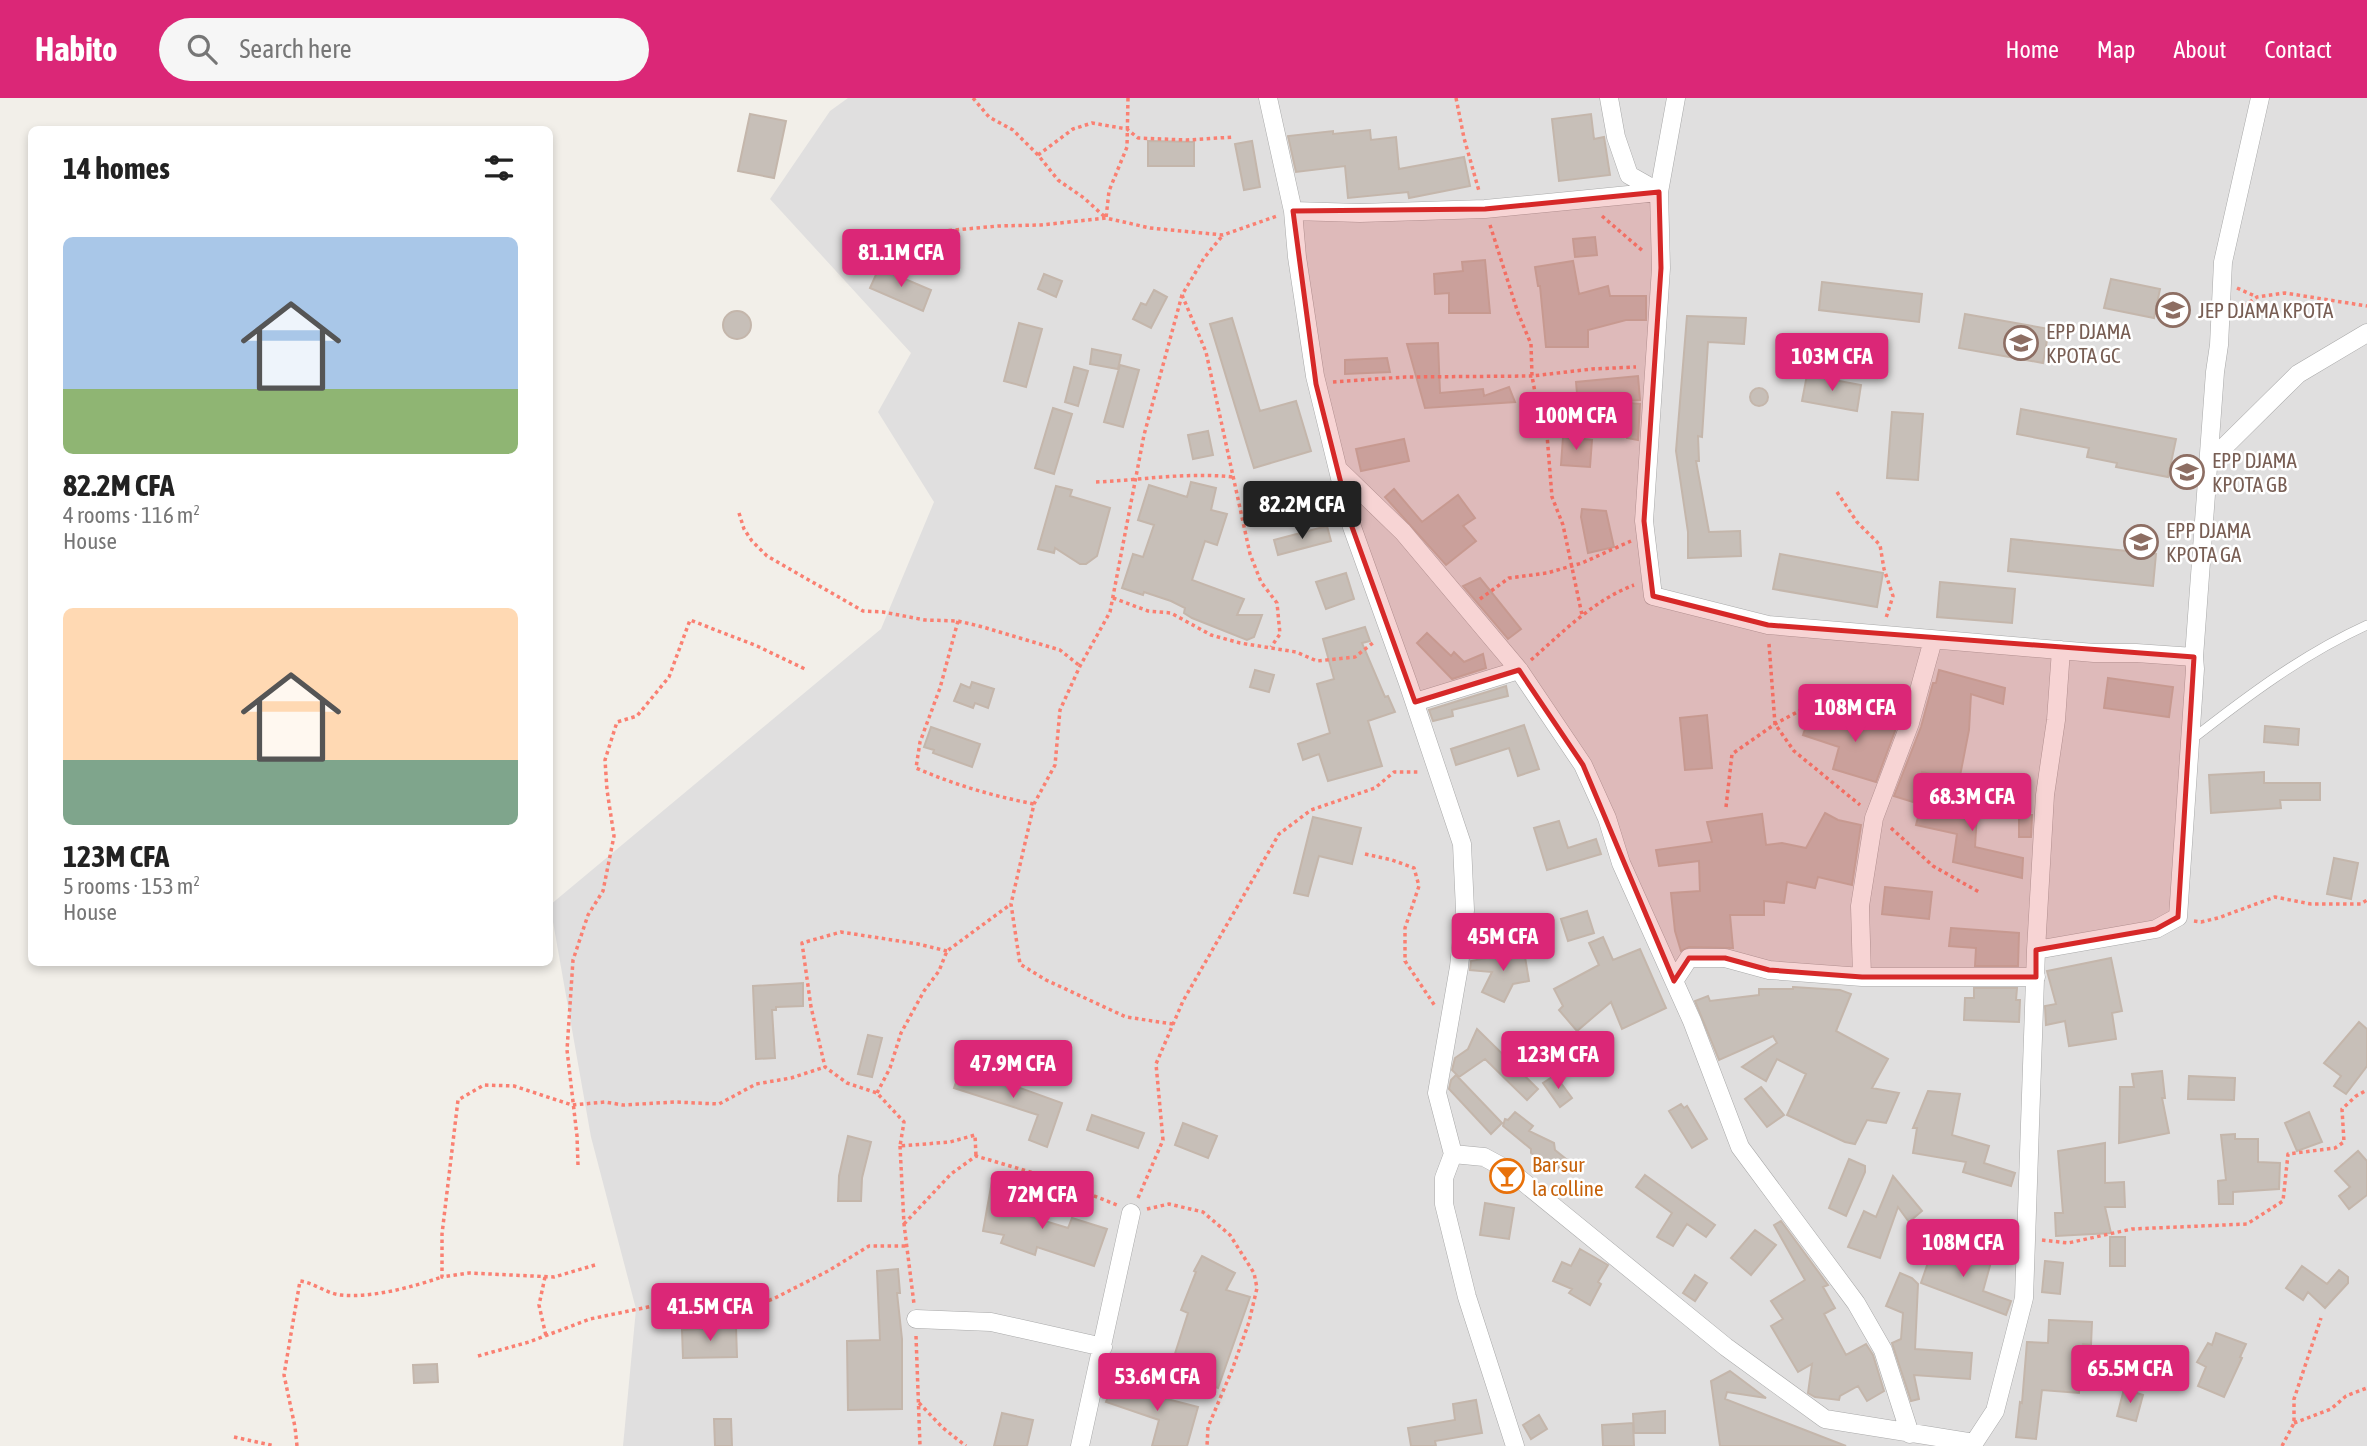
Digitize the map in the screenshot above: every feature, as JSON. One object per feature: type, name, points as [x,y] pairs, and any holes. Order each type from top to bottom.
[{"type":"street","points":[[1268,98],[1293,211],[1316,384],[1352,527],[1415,702],[1462,844],[1465,909],[1459,967],[1437,1093],[1453,1154],[1444,1178],[1444,1204],[1467,1297],[1515,1446]]},
{"type":"street","points":[[1609,98],[1616,137],[1629,175],[1659,192]]},
{"type":"street","points":[[1676,98],[1659,192],[1661,268],[1644,521],[1653,596],[1768,625],[2061,650],[2194,657]]},
{"type":"street","points":[[2036,950],[2156,929],[2178,917],[2194,657],[2215,372],[2220,345],[2223,262],[2260,98]]},
{"type":"street","points":[[1293,211],[1360,213],[1485,209],[1659,192]]},
{"type":"street","points":[[2210,461],[2298,374],[2367,333]]},
{"type":"street","points":[[1339,470],[1403,532],[1518,670],[1583,765],[1608,818],[1621,863],[1674,981],[1740,1147],[1856,1303],[1883,1350],[1910,1434]]},
{"type":"street","points":[[1862,976],[1860,906],[1874,818],[1910,723],[1933,640]]},
{"type":"street","points":[[1453,1154],[1485,1157],[1510,1171],[1726,1347],[1825,1419],[1974,1444],[1995,1410],[2024,1298],[2036,950],[2045,795],[2056,720],[2061,650]]},
{"type":"street","points":[[1415,702],[1518,670]]},
{"type":"street","points":[[1674,981],[1689,958],[1725,958],[1769,970],[1862,976],[2036,976]]},
{"type":"street","points":[[1080,1446],[1131,1213]]},
{"type":"street","points":[[916,1319],[991,1322],[1103,1347]]},
{"type":"lane","points":[[2190,741],[2267,683],[2367,625]]},
{"type":"path","points":[[973,98],[989,117],[1013,130],[1058,180],[1106,218]]},
{"type":"path","points":[[1106,218],[1109,191],[1127,146],[1128,98]]},
{"type":"path","points":[[1456,98],[1464,138],[1485,209],[1518,313],[1531,344],[1532,376],[1538,409],[1547,435],[1552,497],[1563,525],[1582,615]]},
{"type":"path","points":[[1038,155],[1073,129],[1091,123],[1127,129],[1138,138],[1187,140],[1234,137]]},
{"type":"path","points":[[1583,198],[1661,268]]},
{"type":"path","points":[[872,232],[901,235],[1106,218],[1150,228],[1223,235],[1293,211]]},
{"type":"path","points":[[1173,1024],[1126,1017],[1046,980],[1020,964],[1011,904],[1034,804],[1055,765],[1060,710],[1080,666],[1110,612],[1144,435],[1182,295],[1204,258],[1223,235]]},
{"type":"path","points":[[2234,313],[2257,297],[2284,293],[2367,306]]},
{"type":"path","points":[[1182,295],[1206,352],[1250,554],[1261,582],[1276,603],[1280,634],[1271,647]]},
{"type":"path","points":[[1316,384],[1405,377],[1532,376],[1592,369],[1656,366]]},
{"type":"path","points":[[1096,482],[1192,474],[1234,477]]},
{"type":"path","points":[[1837,492],[1857,522],[1880,545],[1893,596],[1888,614],[1876,634]]},
{"type":"path","points":[[739,513],[744,529],[767,556],[863,611],[925,620],[958,621],[1060,650],[1080,666]]},
{"type":"path","points":[[1467,609],[1509,578],[1570,567],[1646,535]]},
{"type":"path","points":[[1518,670],[1582,615],[1613,593],[1651,578]]},
{"type":"path","points":[[1113,598],[1148,611],[1171,613],[1210,635],[1296,652],[1317,660],[1355,657],[1390,632]]},
{"type":"path","points":[[578,1165],[567,1050],[573,960],[587,915],[603,891],[614,836],[605,760],[617,722],[637,716],[668,677],[690,620],[757,646],[807,670]]},
{"type":"path","points":[[958,621],[940,688],[920,742],[916,768],[960,786],[1034,804]]},
{"type":"path","points":[[1768,625],[1775,723],[1794,751],[1874,818],[1890,826],[1933,866],[1979,892]]},
{"type":"path","points":[[1726,807],[1732,754],[1775,723],[1801,710],[1841,703],[1875,706],[1910,723]]},
{"type":"path","points":[[1131,1213],[1163,1140],[1156,1063],[1183,1001],[1279,835],[1311,810],[1375,788],[1394,772],[1437,775]]},
{"type":"path","points":[[1366,854],[1414,868],[1419,886],[1405,928],[1405,961],[1448,1026]]},
{"type":"path","points":[[2178,917],[2201,922],[2275,897],[2311,904],[2361,904],[2367,900]]},
{"type":"path","points":[[877,1093],[890,1068],[901,1033],[924,991],[939,971],[947,951],[1011,904]]},
{"type":"path","points":[[920,1446],[916,1319],[904,1224],[900,1146],[904,1122],[877,1093],[847,1083],[825,1067],[811,1007],[802,943],[841,932],[947,951]]},
{"type":"path","points":[[442,1277],[442,1234],[458,1100],[484,1085],[514,1086],[572,1105],[605,1102],[623,1105],[675,1102],[719,1104],[756,1084],[791,1078],[825,1067]]},
{"type":"path","points":[[2027,1235],[2051,1242],[2068,1243],[2132,1229],[2247,1224],[2283,1201],[2288,1154],[2335,1148],[2344,1142],[2343,1109],[2356,1096],[2367,1090]]},
{"type":"path","points":[[900,1146],[950,1142],[975,1135],[976,1156]]},
{"type":"path","points":[[976,1156],[1044,1176],[1131,1213],[1170,1204],[1203,1212],[1230,1235],[1254,1273],[1258,1288],[1232,1370],[1208,1427],[1207,1446]]},
{"type":"path","points":[[904,1224],[951,1174],[976,1156]]},
{"type":"path","points":[[478,1356],[590,1319],[658,1305],[706,1303],[742,1311],[775,1298],[828,1271],[869,1246],[907,1246]]},
{"type":"path","points":[[297,1446],[296,1427],[284,1375],[300,1281],[310,1282],[339,1295],[401,1290],[442,1277],[468,1273],[554,1278],[595,1265]]},
{"type":"path","points":[[545,1277],[539,1306],[545,1336]]},
{"type":"path","points":[[2282,1446],[2294,1423],[2294,1399],[2321,1318]]},
{"type":"path","points":[[2294,1423],[2332,1409],[2346,1396],[2367,1388]]},
{"type":"path","points":[[919,1404],[966,1446]]},
{"type":"path","points":[[234,1437],[275,1446]]},
{"type":"highlighted area","points":[[1659,192],[1661,268],[1644,521],[1653,596],[1768,625],[2194,657],[2178,917],[2156,929],[2036,950],[2036,977],[1862,977],[1769,970],[1725,958],[1689,958],[1674,981],[1583,765],[1519,670],[1415,702],[1352,527],[1316,384],[1293,211],[1485,209]]},
{"type":"shaded area","points":[[848,98],[2367,98],[2367,1446],[623,1446],[636,1309],[591,1137],[553,922],[553,902],[881,629],[934,502],[878,412],[911,353],[770,199],[830,111]]},
{"type":"building","points":[[750,114],[786,121],[774,178],[738,171]]},
{"type":"building","points":[[1591,114],[1594,139],[1604,137],[1610,175],[1559,181],[1552,119]]},
{"type":"building","points":[[1370,130],[1371,140],[1396,137],[1399,169],[1464,157],[1470,186],[1409,198],[1408,192],[1348,198],[1345,166],[1296,172],[1288,136]]},
{"type":"building","points":[[1148,141],[1194,142],[1194,166],[1148,166]]},
{"type":"building","points":[[1252,141],[1260,187],[1244,190],[1235,144]]},
{"type":"building","points":[[1595,237],[1597,255],[1575,257],[1573,239]]},
{"type":"building","points":[[1485,260],[1490,313],[1449,313],[1449,293],[1435,294],[1434,274],[1463,271],[1462,262]]},
{"type":"building","points":[[1573,261],[1579,294],[1608,286],[1610,296],[1646,296],[1646,320],[1626,320],[1588,330],[1588,347],[1546,347],[1540,286],[1535,267]]},
{"type":"building","points":[[879,268],[931,290],[923,311],[870,288]]},
{"type":"building","points":[[1044,274],[1062,281],[1056,297],[1038,289]]},
{"type":"building","points":[[2111,279],[2160,289],[2154,318],[2104,308]]},
{"type":"building","points":[[1822,282],[1922,294],[1919,322],[1819,310]]},
{"type":"building","points":[[1154,290],[1167,297],[1151,328],[1133,319],[1141,303],[1146,305]]},
{"type":"building","points":[[737,311],[747,315],[751,325],[747,335],[737,339],[727,335],[723,325],[727,315]]},
{"type":"building","points":[[1965,314],[2049,329],[2043,363],[1959,348]]},
{"type":"building","points":[[1687,316],[1746,318],[1744,344],[1708,342],[1702,437],[1698,436],[1699,461],[1696,461],[1709,532],[1740,531],[1741,556],[1688,558],[1688,532],[1676,451]]},
{"type":"building","points":[[1232,318],[1260,411],[1296,401],[1311,451],[1254,468],[1210,324]]},
{"type":"building","points":[[1019,323],[1042,329],[1026,387],[1004,381]]},
{"type":"building","points":[[1438,343],[1440,393],[1483,389],[1484,396],[1509,387],[1515,402],[1425,408],[1407,344]]},
{"type":"building","points":[[1092,349],[1121,355],[1118,369],[1090,364]]},
{"type":"building","points":[[1387,358],[1390,372],[1345,374],[1345,360]]},
{"type":"building","points":[[1120,365],[1139,370],[1123,427],[1104,422]]},
{"type":"building","points":[[1074,367],[1088,371],[1078,406],[1065,402]]},
{"type":"building","points":[[1807,375],[1861,385],[1857,411],[1802,401]]},
{"type":"building","points":[[1638,376],[1640,400],[1578,405],[1576,382]]},
{"type":"building","points":[[1755,388],[1763,388],[1768,397],[1766,404],[1755,406],[1750,401],[1750,393]]},
{"type":"building","points":[[1631,403],[1640,404],[1638,440],[1627,438]]},
{"type":"building","points":[[1053,408],[1072,414],[1054,474],[1035,468]]},
{"type":"building","points":[[2021,409],[2176,439],[2168,477],[2116,467],[2117,463],[2087,457],[2089,448],[2017,434]]},
{"type":"building","points":[[1892,412],[1923,414],[1918,480],[1887,478]]},
{"type":"building","points":[[1208,431],[1213,455],[1193,459],[1188,435]]},
{"type":"building","points":[[1563,437],[1592,440],[1590,467],[1561,465]]},
{"type":"building","points":[[1404,439],[1409,461],[1361,471],[1356,449]]},
{"type":"building","points":[[1191,482],[1216,488],[1211,510],[1227,514],[1217,545],[1205,541],[1192,580],[1244,599],[1237,615],[1262,615],[1254,637],[1247,640],[1192,618],[1184,613],[1185,608],[1171,601],[1122,588],[1133,554],[1143,557],[1154,525],[1138,520],[1149,485],[1187,497]]},
{"type":"building","points":[[1056,486],[1072,490],[1070,496],[1110,508],[1097,556],[1086,564],[1080,564],[1055,548],[1054,553],[1038,549]]},
{"type":"building","points":[[1394,489],[1422,522],[1458,495],[1475,518],[1463,526],[1476,541],[1446,565],[1385,497]]},
{"type":"building","points":[[1582,509],[1606,511],[1614,547],[1588,553]]},
{"type":"building","points":[[1327,526],[1331,541],[1278,555],[1274,540]]},
{"type":"building","points":[[2011,539],[2156,554],[2153,586],[2008,571]]},
{"type":"building","points":[[1780,554],[1883,573],[1877,607],[1773,589]]},
{"type":"building","points":[[1346,573],[1354,599],[1326,609],[1316,582]]},
{"type":"building","points":[[1480,578],[1521,629],[1508,639],[1463,586]]},
{"type":"building","points":[[1940,582],[2015,589],[2012,623],[1937,617]]},
{"type":"building","points":[[1365,627],[1370,641],[1362,643],[1385,697],[1388,696],[1395,712],[1368,721],[1382,766],[1328,781],[1319,754],[1303,760],[1298,744],[1330,733],[1317,684],[1334,679],[1323,639]]},
{"type":"building","points":[[1427,633],[1451,656],[1454,652],[1464,662],[1483,654],[1486,668],[1452,679],[1417,643]]},
{"type":"building","points":[[1255,670],[1274,675],[1269,692],[1250,687]]},
{"type":"building","points":[[1939,670],[2005,688],[2003,704],[1971,694],[1969,730],[1959,781],[1922,772],[1913,802],[1894,796],[1921,727]]},
{"type":"building","points":[[2108,678],[2173,687],[2169,717],[2104,708]]},
{"type":"building","points":[[972,682],[994,689],[988,708],[975,703],[973,708],[954,701],[961,684],[970,688]]},
{"type":"building","points":[[1506,686],[1508,696],[1452,710],[1453,716],[1433,721],[1429,710]]},
{"type":"building","points":[[1851,712],[1896,728],[1876,782],[1833,769],[1839,747],[1803,735],[1809,717],[1845,728]]},
{"type":"building","points":[[1707,715],[1712,768],[1685,770],[1680,718]]},
{"type":"building","points":[[1524,725],[1539,769],[1518,776],[1509,748],[1456,765],[1451,749]]},
{"type":"building","points":[[2265,726],[2299,729],[2298,745],[2264,742]]},
{"type":"building","points":[[931,727],[980,744],[972,767],[924,747]]},
{"type":"building","points":[[2264,772],[2264,783],[2320,783],[2320,800],[2280,800],[2281,808],[2211,813],[2209,775]]},
{"type":"building","points":[[1959,798],[2018,802],[2017,816],[1977,813],[1975,847],[2023,858],[2022,878],[1953,862],[1957,834],[1916,825],[1922,802],[1958,810]]},
{"type":"building","points":[[1825,813],[1838,820],[1861,825],[1852,885],[1818,877],[1815,888],[1787,882],[1784,903],[1764,901],[1764,915],[1730,915],[1733,948],[1689,947],[1681,951],[1675,931],[1671,893],[1700,891],[1699,861],[1659,866],[1656,850],[1712,842],[1707,822],[1762,814],[1766,845],[1782,843],[1806,848]]},
{"type":"building","points":[[2019,815],[2032,815],[2031,837],[2019,837]]},
{"type":"building","points":[[1313,817],[1361,828],[1352,864],[1319,856],[1308,896],[1294,893]]},
{"type":"building","points":[[1559,821],[1568,848],[1596,839],[1601,854],[1547,870],[1534,828]]},
{"type":"building","points":[[2334,858],[2358,863],[2351,899],[2327,894]]},
{"type":"building","points":[[1885,887],[1932,892],[1929,919],[1882,914]]},
{"type":"building","points":[[1587,911],[1594,933],[1568,941],[1561,919]]},
{"type":"building","points":[[1951,928],[2019,933],[2018,966],[1975,966],[1976,948],[1949,946]]},
{"type":"building","points":[[1603,937],[1613,960],[1640,949],[1666,1008],[1622,1029],[1611,1002],[1577,1031],[1559,1010],[1563,1006],[1554,989],[1599,965],[1589,943]]},
{"type":"building","points":[[1524,951],[1529,981],[1513,984],[1504,1002],[1482,992],[1492,972],[1470,970],[1471,961]]},
{"type":"building","points":[[2111,958],[2122,1011],[2112,1013],[2116,1039],[2069,1046],[2065,1021],[2046,1025],[2045,1006],[2056,1004],[2047,971]]},
{"type":"building","points":[[803,983],[803,1006],[776,1007],[776,1010],[772,1010],[775,1058],[756,1059],[753,986]]},
{"type":"building","points":[[1793,987],[1840,990],[1851,994],[1836,1031],[1888,1059],[1872,1088],[1899,1093],[1886,1123],[1867,1120],[1855,1144],[1787,1115],[1806,1074],[1777,1059],[1766,1081],[1742,1067],[1777,1043],[1773,1036],[1719,1060],[1695,1001],[1708,996],[1710,1001],[1759,995],[1759,989]]},
{"type":"building","points":[[1974,988],[2017,988],[2016,1000],[2020,1000],[2019,1022],[1964,1020],[1965,998],[1974,998]]},
{"type":"building","points":[[2359,1022],[2367,1029],[2367,1066],[2346,1094],[2334,1086],[2341,1076],[2324,1063]]},
{"type":"building","points":[[1477,1029],[1538,1089],[1527,1100],[1485,1059],[1459,1077],[1452,1070],[1455,1058],[1468,1049]]},
{"type":"building","points":[[868,1035],[882,1038],[872,1077],[858,1074]]},
{"type":"building","points":[[962,1064],[982,1071],[981,1074],[1062,1103],[1047,1147],[1029,1140],[1038,1115],[954,1088]]},
{"type":"building","points":[[2162,1071],[2165,1098],[2162,1098],[2169,1133],[2119,1143],[2120,1087],[2134,1087],[2132,1074]]},
{"type":"building","points":[[1456,1075],[1502,1123],[1491,1134],[1449,1089],[1451,1080]]},
{"type":"building","points":[[1555,1075],[1572,1098],[1560,1107],[1543,1083]]},
{"type":"building","points":[[2189,1076],[2235,1078],[2234,1100],[2188,1099]]},
{"type":"building","points":[[1761,1087],[1784,1115],[1767,1127],[1745,1099]]},
{"type":"building","points":[[1928,1091],[1960,1094],[1952,1135],[1989,1146],[1984,1163],[2015,1173],[2011,1186],[1963,1172],[1966,1162],[1913,1153],[1917,1128],[1913,1128]]},
{"type":"building","points":[[1681,1104],[1684,1108],[1687,1106],[1707,1139],[1692,1148],[1669,1111]]},
{"type":"building","points":[[1515,1112],[1533,1126],[1529,1131],[1554,1143],[1555,1150],[1566,1159],[1557,1170],[1531,1153],[1531,1149],[1503,1126],[1505,1119],[1508,1120]]},
{"type":"building","points":[[2309,1112],[2322,1142],[2297,1151],[2285,1123]]},
{"type":"building","points":[[1092,1115],[1144,1133],[1138,1148],[1087,1130]]},
{"type":"building","points":[[1183,1123],[1217,1136],[1208,1158],[1175,1145]]},
{"type":"building","points":[[2235,1134],[2235,1139],[2258,1139],[2258,1162],[2280,1163],[2279,1189],[2233,1192],[2233,1204],[2219,1204],[2218,1181],[2226,1180],[2221,1135]]},
{"type":"building","points":[[848,1136],[871,1142],[862,1178],[861,1201],[838,1201],[839,1176]]},
{"type":"building","points":[[2105,1143],[2105,1183],[2124,1182],[2125,1207],[2105,1207],[2111,1233],[2056,1236],[2055,1213],[2063,1213],[2058,1151]]},
{"type":"building","points":[[2358,1151],[2367,1161],[2367,1195],[2349,1209],[2339,1196],[2350,1187],[2335,1171]]},
{"type":"building","points":[[1849,1159],[1865,1166],[1865,1172],[1846,1216],[1829,1208]]},
{"type":"building","points":[[1645,1175],[1715,1225],[1706,1237],[1687,1224],[1673,1246],[1657,1237],[1672,1213],[1636,1187]]},
{"type":"building","points":[[1893,1176],[1922,1211],[1909,1222],[1898,1207],[1880,1258],[1848,1247],[1864,1211],[1876,1217]]},
{"type":"building","points":[[992,1181],[1007,1183],[1002,1208],[1068,1228],[1072,1218],[1107,1229],[1094,1266],[1037,1247],[1035,1255],[1001,1243],[1004,1235],[983,1231]]},
{"type":"building","points":[[1485,1203],[1514,1208],[1509,1239],[1480,1235]]},
{"type":"building","points":[[1781,1221],[1828,1285],[1823,1287],[1835,1308],[1824,1314],[1846,1355],[1866,1344],[1873,1355],[1884,1391],[1867,1401],[1858,1386],[1840,1396],[1839,1400],[1815,1397],[1808,1393],[1812,1364],[1798,1372],[1771,1326],[1783,1319],[1771,1301],[1805,1280],[1774,1225]]},
{"type":"building","points":[[1755,1230],[1776,1245],[1751,1275],[1731,1258]]},
{"type":"building","points":[[2110,1237],[2125,1237],[2125,1266],[2110,1266]]},
{"type":"building","points":[[1580,1249],[1608,1265],[1598,1282],[1601,1284],[1590,1305],[1569,1293],[1572,1289],[1553,1281],[1562,1262],[1571,1266]]},
{"type":"building","points":[[1957,1250],[1991,1262],[1983,1291],[2011,1301],[2006,1315],[1921,1283],[1932,1251],[1954,1258]]},
{"type":"building","points":[[1202,1256],[1235,1273],[1226,1290],[1250,1297],[1218,1388],[1198,1381],[1171,1366],[1188,1313],[1181,1310]]},
{"type":"building","points":[[2045,1261],[2063,1263],[2060,1294],[2042,1292]]},
{"type":"building","points":[[2302,1266],[2327,1284],[2339,1270],[2348,1277],[2348,1283],[2325,1308],[2308,1292],[2303,1300],[2286,1288]]},
{"type":"building","points":[[898,1269],[902,1409],[848,1410],[847,1341],[880,1340],[877,1271]]},
{"type":"building","points":[[1900,1273],[1918,1284],[1915,1349],[1972,1353],[1970,1379],[1914,1375],[1919,1399],[1911,1401],[1892,1343],[1901,1339],[1903,1313],[1886,1306]]},
{"type":"building","points":[[1695,1275],[1707,1283],[1695,1301],[1683,1293]]},
{"type":"building","points":[[2049,1320],[2092,1322],[2091,1345],[2083,1344],[2079,1393],[2042,1390],[2036,1439],[2016,1437],[2027,1342],[2048,1343]]},
{"type":"building","points":[[736,1327],[737,1357],[683,1358],[682,1330]]},
{"type":"building","points":[[2216,1333],[2246,1344],[2224,1397],[2198,1386],[2206,1367],[2197,1362],[2208,1343],[2212,1345]]},
{"type":"building","points":[[437,1364],[438,1382],[414,1383],[413,1365]]},
{"type":"building","points":[[1730,1371],[1766,1398],[1727,1392],[1725,1399],[1846,1446],[1720,1446],[1711,1381]]},
{"type":"building","points":[[1115,1378],[1142,1387],[1140,1392],[1198,1407],[1187,1446],[1152,1446],[1159,1420],[1106,1402]]},
{"type":"building","points":[[2124,1389],[2143,1395],[2136,1421],[2117,1416]]},
{"type":"building","points":[[1476,1400],[1482,1433],[1435,1441],[1436,1446],[1411,1446],[1408,1428],[1455,1420],[1453,1404]]},
{"type":"building","points":[[1665,1411],[1665,1433],[1634,1433],[1633,1414]]},
{"type":"building","points":[[1002,1413],[1033,1420],[1027,1446],[994,1446]]},
{"type":"building","points":[[1539,1415],[1547,1429],[1531,1439],[1523,1425]]},
{"type":"building","points":[[714,1419],[731,1419],[732,1446],[715,1446]]},
{"type":"building","points":[[1633,1423],[1634,1446],[1603,1446],[1602,1425]]},
{"type":"place","name":"JEP DJAMA KPOTA","points":[[2173,310]]},
{"type":"place","name":"EPP DJAMA KPOTA GC","points":[[2021,343]]},
{"type":"place","name":"EPP DJAMA KPOTA GB","points":[[2187,472]]},
{"type":"place","name":"EPP DJAMA KPOTA GA","points":[[2141,542]]},
{"type":"place","name":"Bar sur la colline","points":[[1507,1176]]}]
